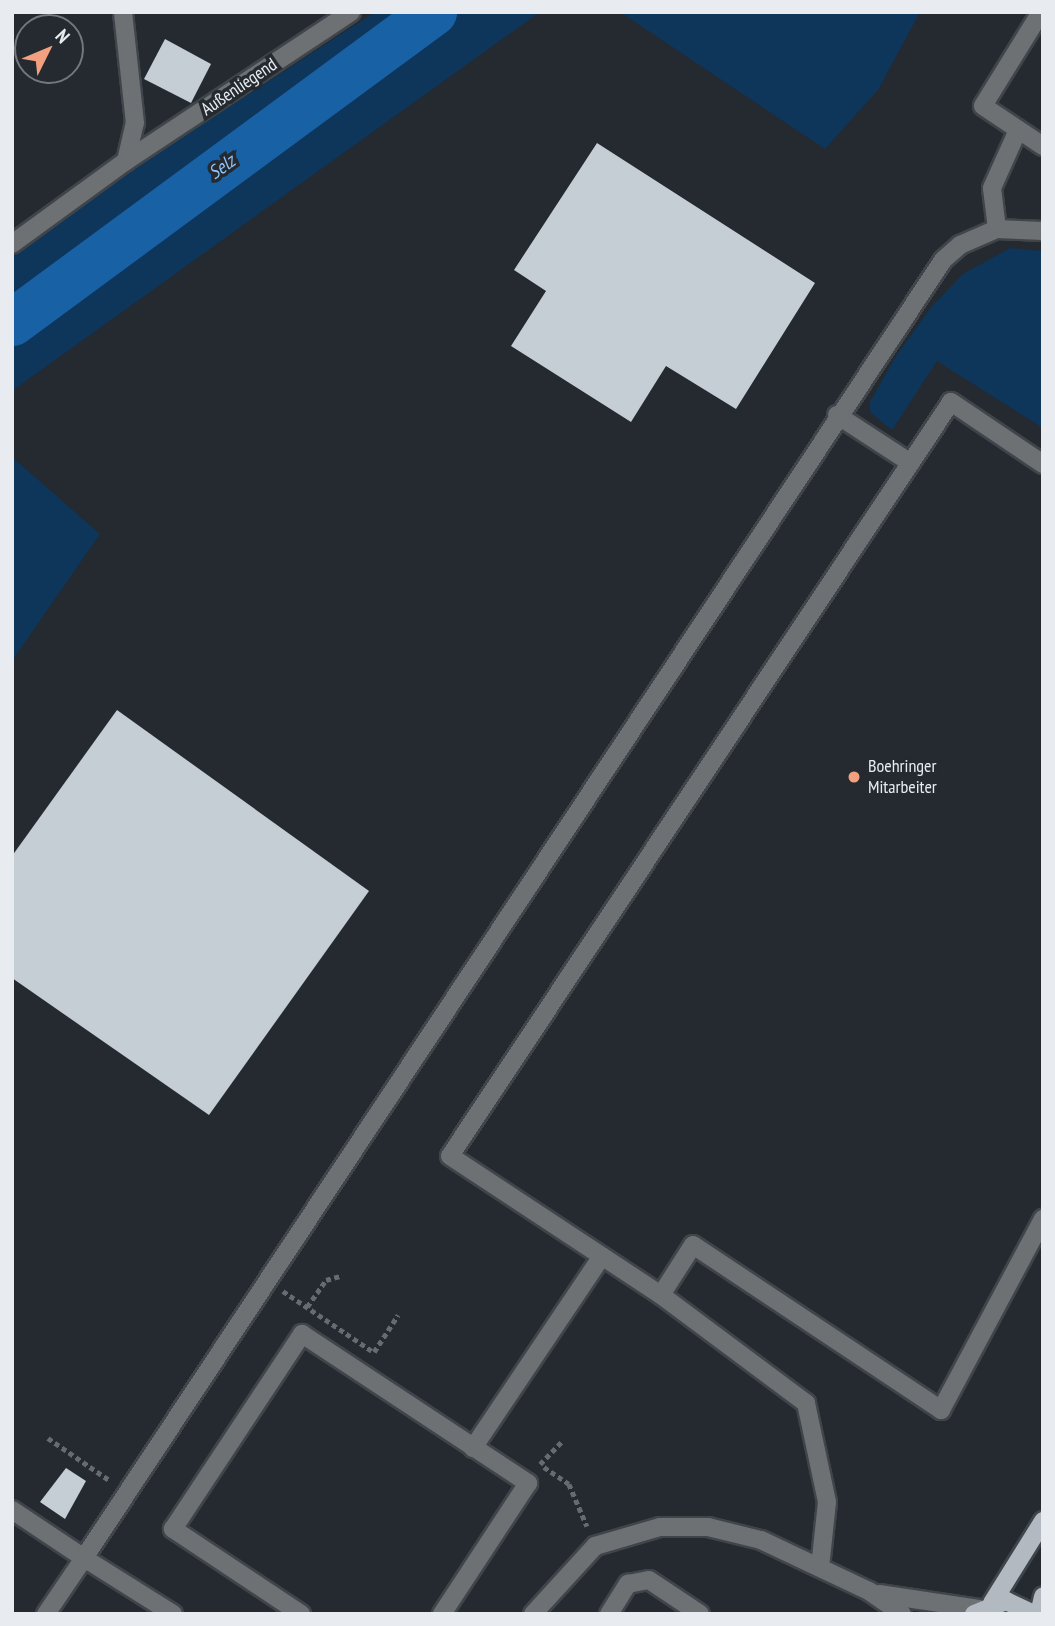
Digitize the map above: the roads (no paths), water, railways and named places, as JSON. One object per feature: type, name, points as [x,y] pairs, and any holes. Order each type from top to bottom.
[{"type":"main road","points":[[982,1608],[1043,1521]]},
{"type":"main road","points":[[982,1608],[1020,1604],[1037,1614],[1043,1596]]},
{"type":"street","points":[[123,12],[135,123],[126,161]]},
{"type":"street","name":"Außenliegend","points":[[12,244],[126,161],[351,12]]},
{"type":"street","points":[[1041,16],[983,106],[1043,146]]},
{"type":"street","points":[[998,229],[992,188],[1018,130]]},
{"type":"street","points":[[46,1614],[837,415],[943,260],[960,245],[998,229],[1043,231]]},
{"type":"street","points":[[820,1568],[827,1502],[806,1403],[661,1296],[450,1156],[951,402],[1043,464]]},
{"type":"street","points":[[837,415],[911,463]]},
{"type":"street","points":[[661,1296],[693,1245],[941,1410],[1043,1219]]},
{"type":"street","points":[[473,1448],[602,1256]]},
{"type":"street","points":[[300,1614],[173,1529],[302,1334],[528,1483],[442,1614]]},
{"type":"street","points":[[12,1510],[168,1612]]},
{"type":"street","points":[[533,1614],[595,1546],[660,1527],[733,1531],[869,1591],[902,1614]]},
{"type":"street","points":[[608,1614],[628,1584],[649,1580],[700,1614]]},
{"type":"street","points":[[869,1591],[982,1608]]},
{"type":"waterway","name":"Selz","points":[[12,322],[433,12]]},
{"type":"place","name":"Boehringer Mitarbeiter","points":[[854,777]]}]
